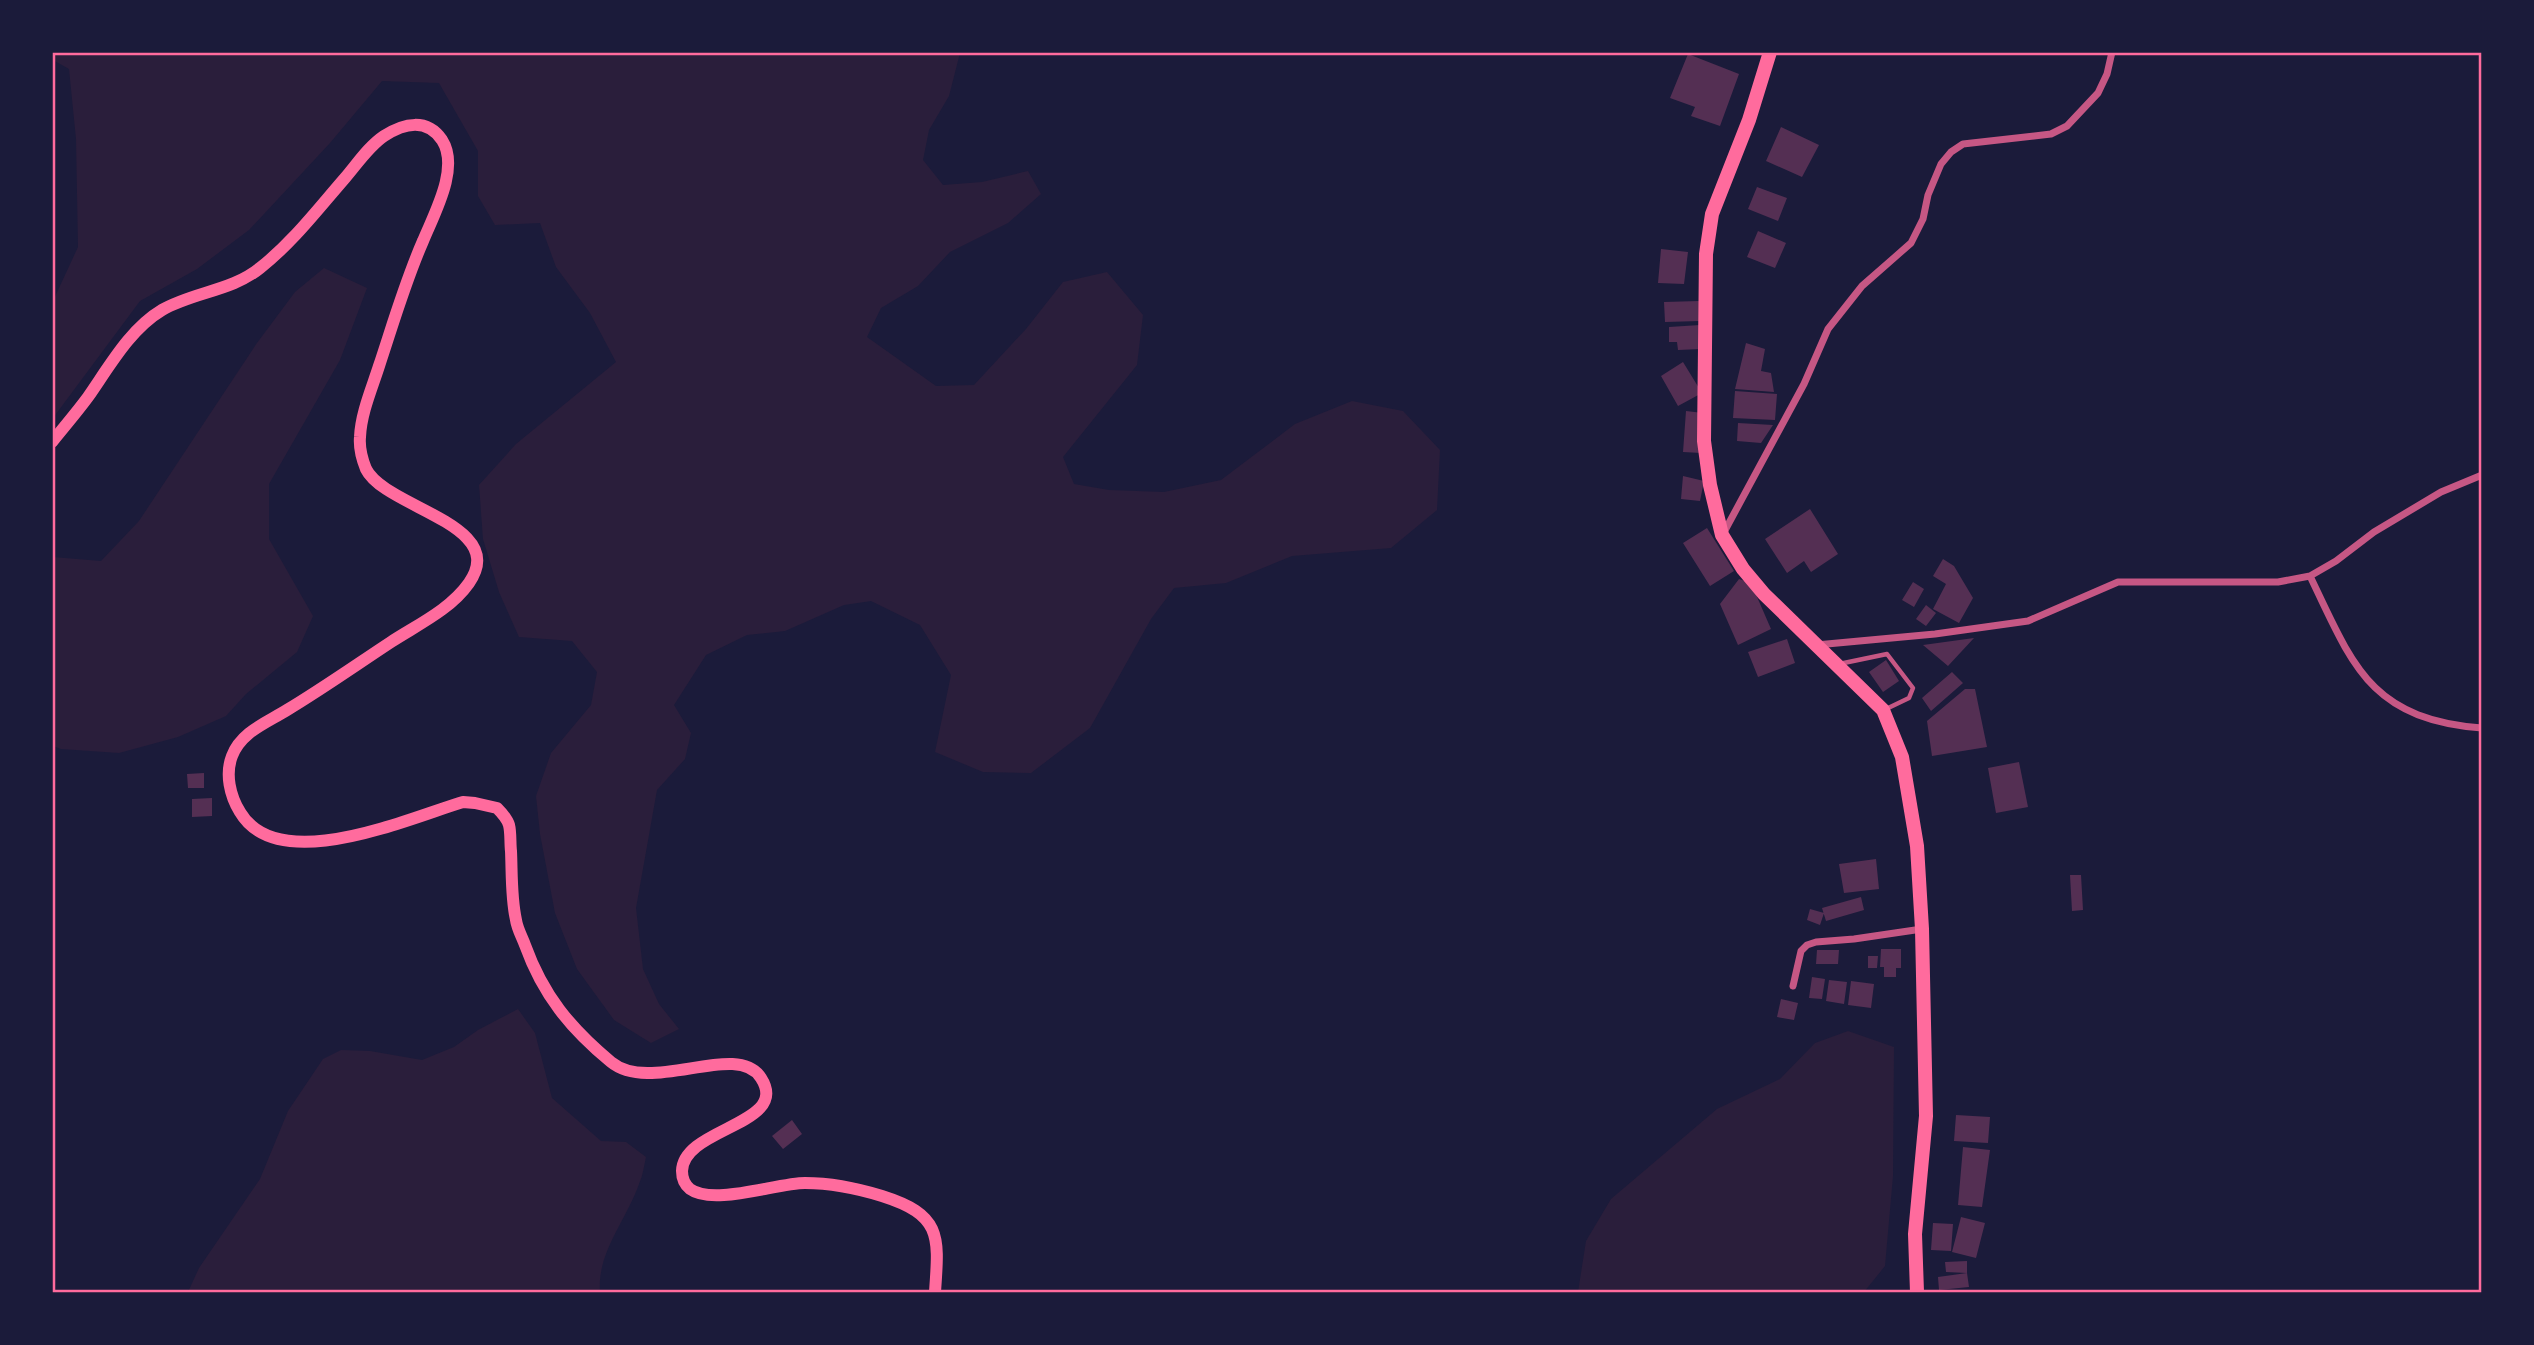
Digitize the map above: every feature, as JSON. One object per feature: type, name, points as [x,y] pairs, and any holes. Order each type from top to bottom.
[{"type":"highway","points":[[1770,52],[1749,120],[1712,214],[1706,254],[1704,441],[1710,485],[1722,535],[1743,569],[1815,645],[1883,710],[1902,757],[1917,846],[1922,929],[1926,1116],[1915,1234],[1917,1293]]},
{"type":"main road","points":[[52,442],[137,331],[158,312],[176,303],[231,285],[258,270],[295,236],[382,138],[404,126],[415,124],[425,126],[439,136],[447,149],[449,163],[443,194],[409,274],[365,409],[360,436],[361,454],[368,473],[381,488],[445,520],[462,532],[474,547],[476,561],[471,581],[442,610],[249,732],[233,754],[228,772],[231,793],[242,816],[262,832],[287,840],[310,842],[332,842],[463,803],[497,808],[509,825],[516,921],[528,955],[551,1001],[582,1035],[614,1065],[636,1072],[658,1074],[732,1063],[753,1068],[762,1079],[766,1092],[765,1101],[757,1113],[692,1149],[683,1161],[682,1172],[688,1187],[695,1192],[723,1195],[801,1183],[838,1184],[910,1205],[930,1224],[936,1237],[935,1293]]},
{"type":"street","points":[[1722,535],[1804,384],[1828,329],[1862,286],[1911,243],[1923,219],[1928,195],[1941,164],[1963,144],[2051,134],[2067,126],[2098,93],[2107,74],[2112,52]]},
{"type":"street","points":[[1815,645],[1935,634],[2028,621],[2118,582],[2278,582],[2310,576],[2441,492],[2482,475]]},
{"type":"street","points":[[2310,576],[2346,652],[2360,672],[2392,703],[2414,714],[2450,726],[2482,728]]},
{"type":"street","points":[[1793,986],[1801,951],[1807,945],[1922,929]]},
{"type":"lane","points":[[1835,665],[1882,653],[1890,656],[1913,688],[1909,698],[1883,710]]},
{"type":"shaded area","points":[[53,52],[960,53],[949,96],[929,130],[923,160],[943,185],[982,182],[1028,171],[1041,194],[1008,223],[950,252],[918,286],[881,308],[867,337],[936,386],[974,385],[1026,329],[1063,282],[1107,272],[1143,315],[1137,365],[1063,457],[1074,484],[1109,490],[1164,492],[1221,480],[1295,424],[1352,401],[1403,411],[1440,450],[1437,510],[1391,548],[1292,556],[1226,583],[1174,588],[1151,619],[1090,728],[1031,773],[983,772],[935,752],[951,675],[920,625],[871,601],[844,605],[785,631],[747,635],[706,655],[674,705],[691,733],[685,759],[657,790],[636,908],[643,969],[659,1004],[679,1029],[651,1043],[614,1020],[577,969],[555,913],[540,834],[536,796],[551,753],[591,705],[597,672],[572,641],[519,637],[499,592],[483,539],[479,485],[516,444],[616,362],[590,313],[556,267],[540,223],[495,225],[478,196],[478,151],[439,83],[382,81],[330,143],[249,230],[197,269],[140,301],[53,418],[53,301],[78,247],[76,139],[69,69],[53,60]]},
{"type":"shaded area","points":[[324,268],[367,288],[340,360],[269,484],[269,539],[313,616],[297,652],[246,694],[226,716],[178,737],[119,753],[61,749],[53,746],[53,557],[101,561],[139,521],[257,343],[295,292]]},
{"type":"shaded area","points":[[518,1009],[535,1033],[552,1098],[601,1141],[626,1142],[646,1157],[640,1181],[603,1263],[600,1292],[188,1292],[199,1268],[260,1179],[288,1111],[323,1059],[341,1050],[370,1051],[422,1060],[454,1047],[478,1030]]},
{"type":"shaded area","points":[[1848,1031],[1894,1047],[1893,1176],[1885,1266],[1864,1292],[1578,1292],[1586,1241],[1611,1199],[1717,1109],[1780,1079],[1815,1043]]},
{"type":"building","points":[[1688,54],[1739,74],[1720,126],[1691,116],[1695,107],[1670,98]]},
{"type":"building","points":[[1781,127],[1819,145],[1802,177],[1766,161]]},
{"type":"building","points":[[1757,187],[1787,198],[1778,221],[1748,209]]},
{"type":"building","points":[[1758,231],[1786,243],[1775,268],[1747,257]]},
{"type":"building","points":[[1661,249],[1688,252],[1684,284],[1658,283]]},
{"type":"building","points":[[1699,301],[1700,321],[1665,322],[1664,302]]},
{"type":"building","points":[[1700,325],[1701,349],[1678,350],[1677,342],[1669,342],[1669,327]]},
{"type":"building","points":[[1746,343],[1765,349],[1761,371],[1771,373],[1774,392],[1735,389]]},
{"type":"building","points":[[1683,362],[1702,393],[1678,406],[1661,376]]},
{"type":"building","points":[[1735,391],[1777,394],[1775,420],[1733,418]]},
{"type":"building","points":[[1686,411],[1703,413],[1701,453],[1683,452]]},
{"type":"building","points":[[1738,423],[1773,425],[1761,443],[1737,441]]},
{"type":"building","points":[[1683,476],[1704,481],[1700,501],[1681,499]]},
{"type":"building","points":[[1810,509],[1838,554],[1811,572],[1804,561],[1787,573],[1765,539]]},
{"type":"building","points":[[1707,528],[1734,571],[1710,586],[1683,543]]},
{"type":"building","points":[[1943,559],[1954,566],[1973,598],[1959,623],[1933,609],[1946,584],[1933,576]]},
{"type":"building","points":[[1739,579],[1751,583],[1771,629],[1738,645],[1720,604]]},
{"type":"building","points":[[1913,582],[1924,589],[1914,607],[1902,600]]},
{"type":"building","points":[[1926,605],[1936,613],[1926,626],[1916,619]]},
{"type":"building","points":[[1974,638],[1948,666],[1923,645]]},
{"type":"building","points":[[1787,639],[1795,663],[1758,677],[1748,652]]},
{"type":"building","points":[[1886,660],[1899,681],[1883,692],[1869,672]]},
{"type":"building","points":[[1952,672],[1963,683],[1931,711],[1922,698]]},
{"type":"building","points":[[1965,689],[1975,689],[1987,747],[1932,756],[1927,721]]},
{"type":"building","points":[[2019,762],[2028,807],[1996,813],[1988,768]]},
{"type":"building","points":[[204,773],[204,788],[188,788],[187,774]]},
{"type":"building","points":[[212,798],[212,816],[192,817],[192,799]]},
{"type":"building","points":[[1876,859],[1879,889],[1844,893],[1839,864]]},
{"type":"building","points":[[2070,875],[2081,875],[2083,910],[2072,911]]},
{"type":"building","points":[[1861,897],[1864,910],[1826,921],[1822,908]]},
{"type":"building","points":[[1810,909],[1824,913],[1820,925],[1807,920]]},
{"type":"building","points":[[1881,949],[1901,949],[1901,968],[1896,968],[1896,977],[1884,977],[1884,967],[1880,967]]},
{"type":"building","points":[[1817,950],[1839,950],[1838,964],[1816,964]]},
{"type":"building","points":[[1868,956],[1878,956],[1877,968],[1868,968]]},
{"type":"building","points":[[1812,977],[1825,979],[1822,999],[1809,998]]},
{"type":"building","points":[[1829,980],[1847,982],[1844,1004],[1826,1001]]},
{"type":"building","points":[[1851,981],[1874,984],[1871,1008],[1848,1005]]},
{"type":"building","points":[[1781,999],[1798,1003],[1794,1020],[1777,1017]]},
{"type":"building","points":[[1956,1115],[1990,1117],[1988,1143],[1954,1141]]},
{"type":"building","points":[[792,1120],[802,1134],[783,1149],[772,1136]]},
{"type":"building","points":[[1963,1147],[1990,1150],[1982,1207],[1958,1205]]},
{"type":"building","points":[[1961,1217],[1985,1223],[1976,1258],[1952,1252]]},
{"type":"building","points":[[1933,1223],[1953,1224],[1951,1251],[1931,1250]]},
{"type":"building","points":[[1967,1261],[1967,1273],[1946,1272],[1945,1262]]},
{"type":"building","points":[[1967,1273],[1969,1287],[1939,1290],[1938,1277]]}]
